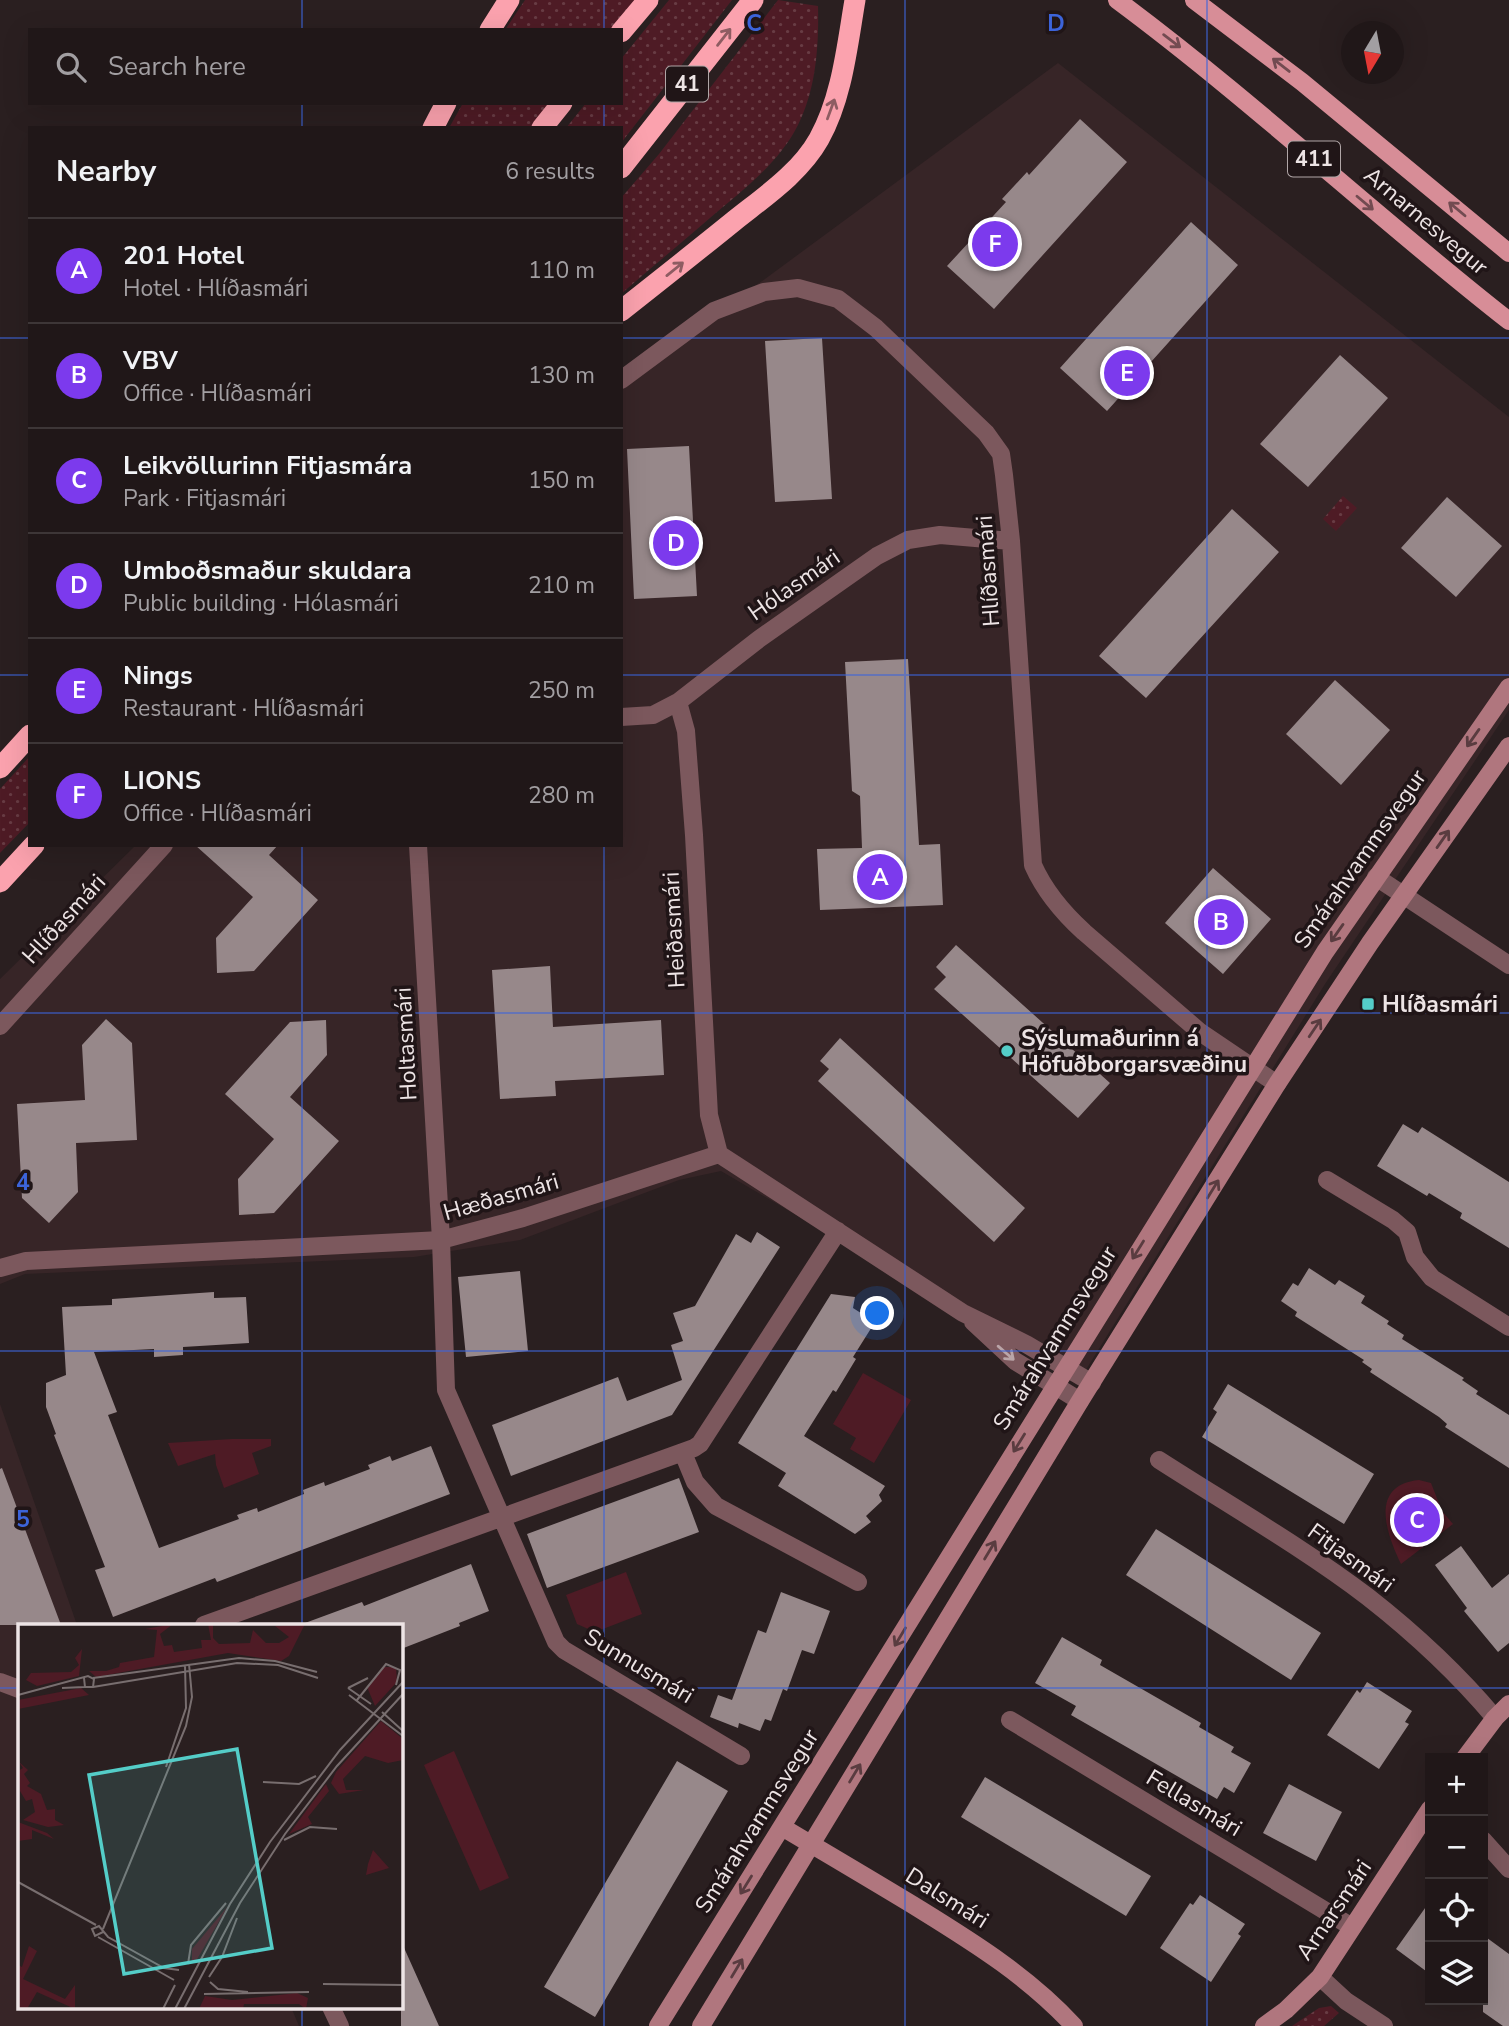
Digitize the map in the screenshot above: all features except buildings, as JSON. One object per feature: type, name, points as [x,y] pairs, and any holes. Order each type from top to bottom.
[{"type":"highway","points":[[490,28],[509,0]]},
{"type":"highway","points":[[623,30],[648,0]]},
{"type":"highway","name":"41","points":[[623,165],[753,0]]},
{"type":"highway","points":[[623,310],[772,191],[797,168],[818,141],[835,97],[855,0]]},
{"type":"highway","points":[[434,126],[445,105]]},
{"type":"highway","points":[[544,126],[560,105]]},
{"type":"highway","points":[[0,768],[28,737]]},
{"type":"highway","points":[[0,882],[32,847]]},
{"type":"main road","name":"Arnarnesvegur","points":[[1117,0],[1190,54],[1441,268],[1509,321]]},
{"type":"main road","name":"Arnarnesvegur","points":[[1194,0],[1302,82],[1509,253]]},
{"type":"main road","name":"Smárahvammsvegur","points":[[658,2026],[1325,951],[1509,687]]},
{"type":"main road","points":[[701,2026],[1080,1401],[1277,1084],[1404,895],[1509,746]]},
{"type":"main road","points":[[1469,1753],[1509,1704]]},
{"type":"main road","name":"Arnarsmári","points":[[1264,2026],[1286,2010],[1320,1977],[1425,1816]]},
{"type":"main road","name":"Dalsmári","points":[[782,1827],[943,1923],[1011,1968],[1074,2026]]},
{"type":"street","name":"Hlíðasmári","points":[[623,379],[714,311],[764,292],[798,288],[821,292],[838,299],[886,338],[986,433],[1001,454],[1011,541],[1033,865],[1043,887],[1067,917],[1200,1032],[1277,1084]]},
{"type":"street","name":"Hólasmári","points":[[623,717],[653,715],[678,702],[759,639],[877,556],[908,540],[940,535],[1011,541]]},
{"type":"street","name":"Heiðasmári","points":[[678,702],[685,731],[694,835],[709,1115],[719,1154]]},
{"type":"street","name":"Hlíðasmári","points":[[0,1026],[162,847]]},
{"type":"street","name":"Holtasmári","points":[[418,847],[441,1240]]},
{"type":"street","points":[[1376,877],[1509,965]]},
{"type":"street","points":[[719,1154],[963,1312],[1000,1329],[1092,1383]]},
{"type":"street","name":"Hæðasmári","points":[[0,1268],[26,1261],[441,1240],[523,1218],[719,1154]]},
{"type":"street","points":[[1327,1180],[1393,1220],[1407,1232],[1415,1257],[1432,1278],[1509,1327]]},
{"type":"street","points":[[207,1624],[502,1519],[701,1444],[838,1231]]},
{"type":"street","name":"Sunnusmári","points":[[441,1240],[446,1390],[551,1634],[564,1650],[741,1756]]},
{"type":"street","points":[[963,1312],[1015,1361],[1080,1401]]},
{"type":"street","points":[[683,1453],[695,1482],[716,1506],[858,1582]]},
{"type":"street","name":"Fitjasmári","points":[[1159,1460],[1370,1598],[1473,1691],[1496,1718]]},
{"type":"street","points":[[0,1682],[18,1689]]},
{"type":"street","name":"Fellasmári","points":[[1010,1720],[1352,1927]]},
{"type":"street","points":[[1488,1846],[1509,1869]]},
{"type":"street","points":[[1320,1977],[1346,2001],[1384,2026]]},
{"type":"street","points":[[331,2008],[340,2026]]},
{"type":"shaded area","points":[[525,0],[640,0],[618,28],[506,28]]},
{"type":"shaded area","points":[[669,0],[732,0],[623,140],[623,126],[568,126],[584,105],[623,105],[623,57]]},
{"type":"shaded area","points":[[778,0],[818,6],[813,82],[804,111],[790,139],[759,176],[623,292],[623,196],[659,154]]},
{"type":"shaded area","points":[[1058,63],[1509,417],[1509,710],[1325,984],[1079,1381],[721,1171],[679,1180],[520,1240],[414,1257],[25,1274],[0,1284],[0,979],[134,847],[623,847],[623,386],[674,340],[765,279]]},
{"type":"shaded area","points":[[462,105],[553,105],[536,126],[450,126]]},
{"type":"shaded area","points":[[1343,496],[1357,508],[1336,531],[1323,519]]},
{"type":"shaded area","points":[[28,758],[28,824],[0,853],[0,789]]},
{"type":"shaded area","points":[[863,1373],[911,1400],[874,1463],[850,1449],[856,1438],[833,1424]]},
{"type":"shaded area","points":[[0,1404],[77,1624],[18,1624],[18,2008],[291,2008],[299,2026],[0,2026]]},
{"type":"shaded area","points":[[271,1439],[271,1446],[252,1453],[259,1474],[224,1488],[215,1454],[178,1466],[168,1443]]},
{"type":"shaded area","points":[[1419,1480],[1431,1483],[1442,1511],[1453,1524],[1401,1564],[1387,1525],[1387,1501],[1393,1491],[1403,1484]]},
{"type":"shaded area","points":[[626,1572],[642,1614],[595,1632],[577,1624],[566,1595]]},
{"type":"shaded area","points":[[454,1751],[509,1878],[480,1891],[424,1765]]},
{"type":"shaded area","points":[[1331,2006],[1339,2013],[1324,2026],[1292,2026],[1319,2008]]},
{"type":"place","name":"LIONS","points":[[995,244]]},
{"type":"place","name":"Nings","points":[[1127,373]]},
{"type":"place","name":"Umboðsmaður skuldara","points":[[676,543]]},
{"type":"place","name":"201 Hotel","points":[[880,877]]},
{"type":"place","name":"VBV","points":[[1221,922]]},
{"type":"place","name":"Hlíðasmári","points":[[1368,1004]]},
{"type":"place","name":"Sýslumaðurinn á Höfuðborgarsvæðinu","points":[[1007,1051]]},
{"type":"place","name":"Leikvöllurinn Fitjasmára","points":[[1417,1520]]}]
